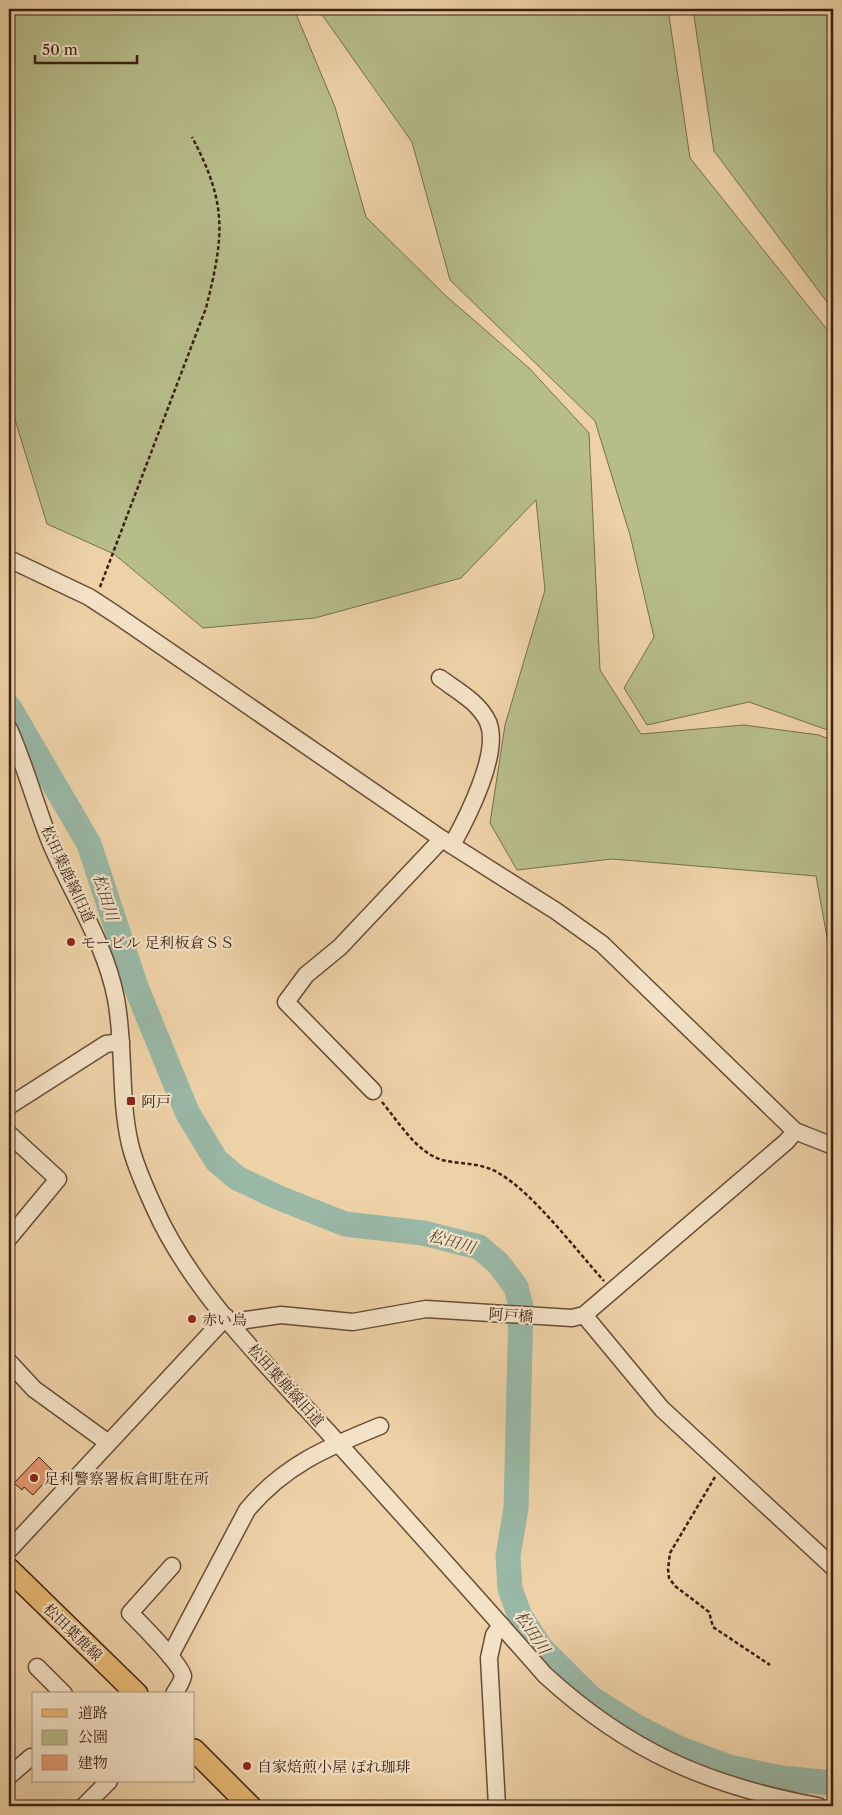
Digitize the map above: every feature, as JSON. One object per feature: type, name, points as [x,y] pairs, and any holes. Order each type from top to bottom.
[{"type":"main road","name":"松田葉鹿線","points":[[9,1569],[135,1692]]},
{"type":"main road","points":[[195,1751],[250,1806]]},
{"type":"street","points":[[9,559],[95,600],[447,842],[602,944],[795,1132],[833,1146]]},
{"type":"street","points":[[373,1091],[286,1002],[306,975],[340,947],[447,842],[477,794],[487,759],[490,731],[488,722],[472,702],[440,678]]},
{"type":"street","name":"松田葉鹿線旧道","points":[[9,729],[22,757],[49,840],[95,932],[108,966],[116,999],[128,1132],[145,1188],[172,1240],[230,1321],[545,1675],[574,1702],[624,1737],[666,1760],[714,1779],[818,1806]]},
{"type":"street","points":[[9,1106],[106,1044],[121,1042]]},
{"type":"street","points":[[795,1132],[614,1292],[584,1315],[662,1409],[833,1567]]},
{"type":"street","points":[[9,1134],[58,1179],[9,1238]]},
{"type":"street","name":"阿戸橋","points":[[230,1321],[281,1315],[353,1322],[426,1309],[545,1317],[572,1318],[584,1315]]},
{"type":"street","points":[[9,1550],[107,1442],[230,1321]]},
{"type":"street","points":[[9,1362],[34,1389],[107,1442]]},
{"type":"street","points":[[170,1656],[247,1510],[264,1489],[290,1468],[338,1443],[380,1426]]},
{"type":"street","points":[[172,1566],[130,1613],[170,1656],[182,1673],[183,1677],[175,1692]]},
{"type":"street","points":[[497,1806],[489,1658],[494,1635],[501,1625]]},
{"type":"street","points":[[37,1667],[62,1692]]},
{"type":"street","points":[[9,1776],[31,1757]]},
{"type":"street","points":[[84,1806],[108,1782]]},
{"type":"path","points":[[95,600],[206,308],[217,266],[221,240],[219,210],[213,182],[192,137]]},
{"type":"path","points":[[373,1091],[412,1138],[428,1153],[442,1160],[487,1166],[502,1174],[529,1198],[614,1292]]},
{"type":"path","points":[[723,1466],[718,1471],[670,1553],[668,1569],[670,1578],[675,1586],[710,1612],[713,1627],[770,1664]]},
{"type":"green space","points":[[9,9],[294,9],[335,107],[366,217],[446,296],[529,368],[589,433],[600,670],[641,734],[744,725],[819,735],[833,741],[833,971],[816,876],[612,859],[517,870],[490,823],[505,725],[545,590],[536,500],[461,578],[315,618],[203,628],[114,554],[47,524],[9,400]]},
{"type":"green space","points":[[318,9],[668,9],[690,158],[833,337],[833,732],[749,702],[647,725],[624,688],[654,637],[630,535],[595,421],[450,280],[412,142]]},
{"type":"green space","points":[[693,9],[833,9],[833,310],[714,151]]},
{"type":"building","points":[[39,1457],[54,1472],[33,1495],[24,1487],[22,1490],[14,1483]]},
{"type":"waterway","name":"松田川","points":[[9,707],[89,844],[136,987],[187,1112],[216,1160],[237,1178],[277,1197],[345,1224],[423,1233],[479,1247],[498,1263],[516,1287],[521,1306],[516,1508],[508,1556],[510,1589],[520,1616],[541,1648],[591,1698],[637,1727],[678,1748],[729,1767],[781,1778],[833,1783]]},
{"type":"place","name":"モービル 足利板倉ＳＳ","points":[[71,942]]},
{"type":"place","name":"阿戸","points":[[131,1101]]},
{"type":"place","name":"赤い鳥","points":[[192,1319]]},
{"type":"place","name":"足利警察署板倉町駐在所","points":[[34,1478]]},
{"type":"place","name":"自家焙煎小屋 ぽれ珈琲","points":[[247,1766]]}]
